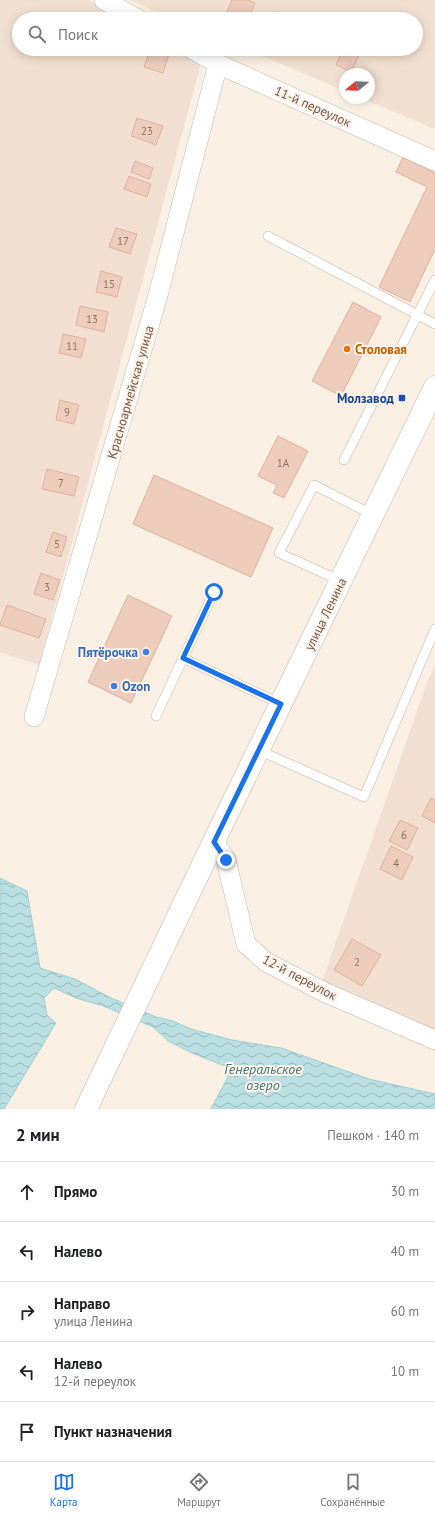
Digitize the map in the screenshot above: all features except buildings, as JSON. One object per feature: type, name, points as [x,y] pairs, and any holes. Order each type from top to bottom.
[{"type":"street","points":[[104,0],[125,12]]},
{"type":"street","name":"11-й переулок","points":[[204,56],[218,64],[435,161]]},
{"type":"street","name":"Красноармейская улица","points":[[34,717],[157,299],[218,64]]},
{"type":"street","name":"улица Ленина","points":[[86,1109],[258,750],[435,387]]},
{"type":"street","name":"12-й переулок","points":[[214,842],[226,860],[246,944],[266,962],[324,992],[435,1040]]},
{"type":"lane","points":[[268,236],[435,324]]},
{"type":"lane","points":[[344,460],[435,280]]},
{"type":"lane","points":[[341,581],[279,553],[314,485],[373,515]]},
{"type":"lane","points":[[156,716],[214,592]]},
{"type":"lane","points":[[258,750],[364,797],[435,630]]},
{"type":"lane","points":[[183,658],[281,704]]},
{"type":"shaded area","points":[[0,0],[89,0],[110,12],[12,12],[12,56],[189,56],[201,63],[39,665],[0,652]]},
{"type":"shaded area","points":[[129,0],[435,0],[435,129],[375,104],[375,68],[339,68],[339,88],[262,56],[423,56],[423,12],[157,12]]},
{"type":"shaded area","points":[[435,665],[435,1033],[320,987],[427,683]]},
{"type":"water","name":"Генеральское озеро","points":[[0,878],[27,891],[40,968],[75,979],[109,997],[156,1017],[173,1021],[191,1029],[232,1040],[281,1048],[369,1079],[435,1094],[435,1109],[210,1109],[232,1069],[192,1053],[168,1041],[153,1027],[103,1006],[76,998],[54,988],[44,998],[47,1015],[56,1023],[4,1109],[0,1109]]},
{"type":"place","name":"Столовая","points":[[347,349]]},
{"type":"place","name":"Молзавод","points":[[402,398]]},
{"type":"place","name":"Пятёрочка","points":[[146,652]]},
{"type":"place","name":"Ozon","points":[[114,686]]},
{"type":"route","points":[[214,592],[183,658],[281,704],[214,842],[226,860]]}]
